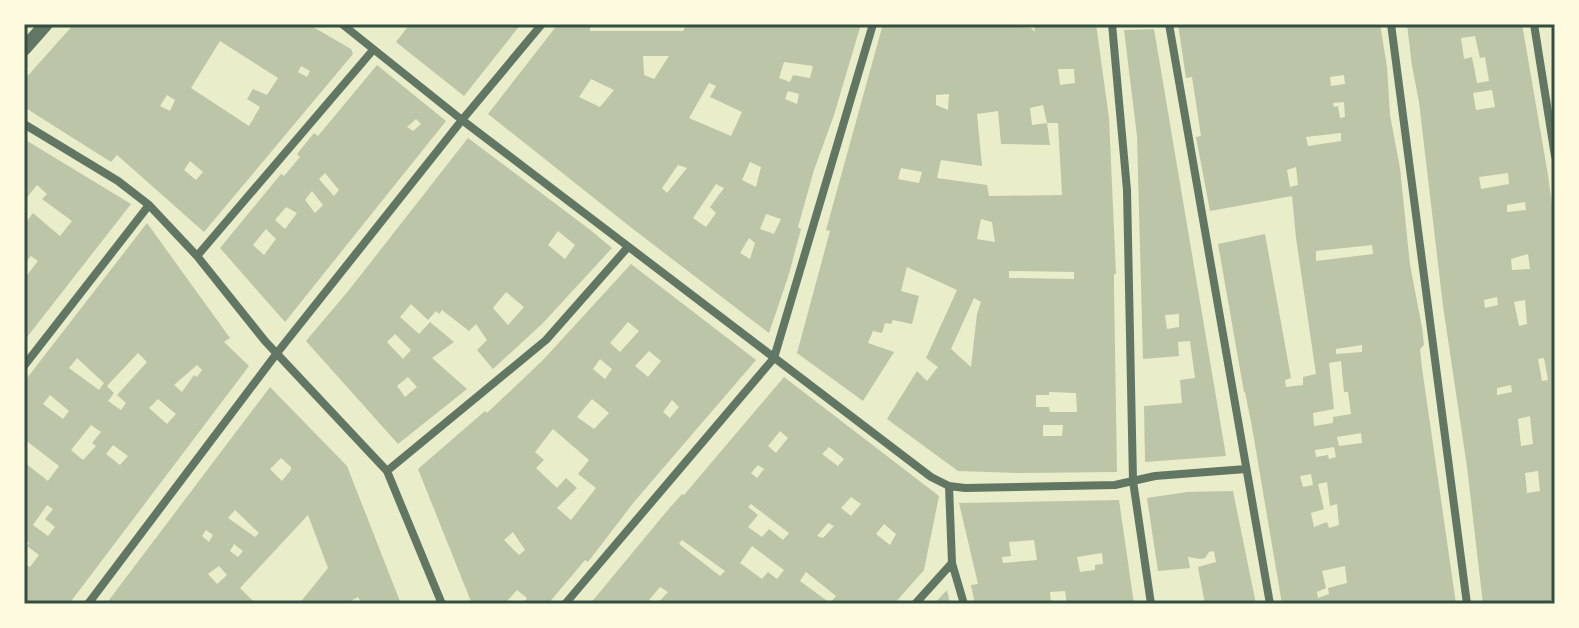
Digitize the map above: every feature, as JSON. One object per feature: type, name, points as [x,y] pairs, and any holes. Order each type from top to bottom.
[{"type":"street","points":[[24,49],[46,24]]},
{"type":"street","points":[[342,24],[628,247],[931,477],[949,486],[1115,485],[1155,476],[1246,469]]},
{"type":"street","points":[[88,604],[277,353],[542,24]]},
{"type":"street","points":[[565,604],[774,358],[873,24]]},
{"type":"street","points":[[1112,24],[1127,190],[1133,481],[1151,604]]},
{"type":"street","points":[[1169,24],[1270,604]]},
{"type":"street","points":[[1391,24],[1467,604]]},
{"type":"street","points":[[1534,24],[1555,156]]},
{"type":"street","points":[[197,256],[373,50]]},
{"type":"street","points":[[24,124],[118,181],[149,205],[197,256],[277,353],[387,471],[442,604]]},
{"type":"street","points":[[24,366],[149,205]]},
{"type":"street","points":[[387,471],[546,340],[628,247]]},
{"type":"street","points":[[949,486],[952,563],[964,604]]},
{"type":"street","points":[[915,604],[952,563]]},
{"type":"building","points":[[74,24],[308,24],[351,49],[353,54],[204,232],[117,155],[111,162],[24,107],[24,80]],"holes":[[[220,41],[278,78],[267,95],[253,89],[247,99],[260,107],[249,126],[191,88]],[[301,66],[310,71],[307,77],[298,72]],[[167,95],[175,100],[170,111],[160,106]],[[190,161],[203,172],[196,180],[184,170]]]},
{"type":"building","points":[[410,24],[521,24],[464,96],[396,42]]},
{"type":"building","points":[[558,24],[590,24],[590,31],[683,31],[687,24],[861,24],[814,170],[789,274],[769,333],[488,114]],"holes":[[[643,56],[669,56],[654,79],[644,75]],[[784,62],[813,66],[810,78],[793,75],[790,82],[779,78]],[[591,79],[614,90],[600,107],[579,97]],[[709,83],[716,86],[710,97],[742,112],[731,136],[689,118]],[[788,91],[799,94],[797,104],[785,99]],[[750,162],[761,167],[756,187],[742,180]],[[678,165],[687,168],[667,193],[662,188]],[[716,184],[724,188],[710,207],[716,213],[706,227],[693,218]],[[766,214],[781,219],[774,234],[760,229]],[[749,238],[755,243],[750,259],[740,253]]]},
{"type":"building","points":[[883,24],[964,24],[964,27],[1031,28],[1035,32],[1034,24],[1096,24],[1109,118],[1116,274],[1117,472],[958,471],[887,419],[917,371],[927,381],[938,367],[926,358],[957,290],[907,267],[901,291],[919,296],[912,324],[893,320],[891,324],[885,323],[882,333],[873,331],[868,343],[894,352],[863,401],[797,353],[830,231],[826,230]],"holes":[[[1058,69],[1074,69],[1075,83],[1060,85]],[[949,94],[948,110],[936,105],[936,95]],[[1043,105],[1047,123],[1032,125],[1030,108]],[[998,111],[1001,144],[1050,145],[1047,123],[1058,123],[1062,195],[989,196],[987,185],[937,178],[941,160],[982,166],[977,114]],[[901,168],[922,172],[919,183],[898,179]],[[981,219],[992,222],[995,242],[977,239]],[[1009,271],[1074,272],[1074,279],[1009,278]],[[974,298],[981,302],[971,367],[951,349]],[[1076,393],[1077,412],[1050,412],[1049,407],[1036,407],[1036,395]],[[1043,425],[1063,425],[1062,436],[1043,436]]]},
{"type":"building","points":[[1178,24],[1380,24],[1410,265],[1422,327],[1422,368],[1456,604],[1282,604],[1218,244],[1265,234],[1291,378],[1285,380],[1286,387],[1303,385],[1303,377],[1316,374],[1292,196],[1210,211],[1196,137],[1201,136],[1192,77],[1186,78]],"holes":[[[1344,75],[1345,84],[1331,86],[1330,77]],[[1344,102],[1345,117],[1340,118],[1338,106],[1334,107],[1333,103]],[[1341,133],[1341,141],[1308,146],[1306,137]],[[1296,167],[1298,185],[1290,187],[1287,170]],[[1372,245],[1373,254],[1316,261],[1316,251]],[[1362,345],[1362,352],[1336,354],[1336,349]],[[1341,361],[1344,392],[1348,392],[1351,414],[1333,417],[1333,423],[1314,426],[1313,413],[1334,409],[1329,363]],[[1361,433],[1362,443],[1339,446],[1337,437]],[[1334,447],[1336,457],[1316,457],[1315,450]],[[1311,474],[1313,485],[1303,487],[1300,476]],[[1327,482],[1330,506],[1337,504],[1339,525],[1329,528],[1327,522],[1314,527],[1311,513],[1324,509],[1318,484]],[[1345,566],[1347,583],[1328,588],[1329,594],[1318,598],[1317,592],[1326,588],[1322,571]]]},
{"type":"building","points":[[1407,24],[1522,24],[1555,228],[1555,599],[1538,604],[1483,604]],"holes":[[[1475,36],[1480,58],[1485,57],[1489,81],[1477,83],[1472,57],[1464,59],[1461,38]],[[1492,90],[1495,107],[1476,110],[1473,93]],[[1508,173],[1509,184],[1481,189],[1479,177]],[[1525,202],[1526,210],[1507,212],[1507,205]],[[1528,254],[1530,269],[1512,270],[1511,259]],[[1497,297],[1498,305],[1485,308],[1484,300]],[[1525,300],[1527,324],[1519,326],[1514,302]],[[1544,358],[1548,380],[1542,381],[1538,359]],[[1511,385],[1512,392],[1497,395],[1497,388]],[[1530,416],[1533,444],[1521,446],[1518,419]],[[1538,471],[1540,491],[1527,493],[1525,473]]]},
{"type":"building","points":[[1154,29],[1226,456],[1145,462],[1144,406],[1182,403],[1180,380],[1195,378],[1190,341],[1178,342],[1179,356],[1143,359],[1137,136],[1124,30]],"holes":[[[1179,314],[1179,327],[1167,329],[1165,315]]]},
{"type":"building","points":[[377,65],[446,121],[285,322],[220,248],[281,174],[284,176],[300,157],[297,154],[314,133],[318,136]],"holes":[[[416,119],[421,124],[413,131],[407,127]],[[325,173],[339,190],[334,196],[319,179]],[[312,191],[323,205],[315,213],[305,200]],[[286,207],[297,213],[285,229],[275,220]],[[266,229],[276,239],[264,255],[253,245]]]},
{"type":"building","points":[[468,138],[612,248],[543,323],[493,369],[477,350],[487,340],[476,324],[469,331],[442,310],[439,314],[436,311],[428,320],[411,304],[400,317],[419,334],[430,322],[454,342],[432,358],[467,389],[398,444],[306,341]],"holes":[[[558,231],[575,245],[565,259],[548,245]],[[506,292],[524,307],[508,325],[493,308]],[[395,334],[411,350],[403,359],[387,342]],[[408,377],[417,387],[405,397],[397,386]]]},
{"type":"building","points":[[24,139],[131,204],[24,341],[24,279],[38,261],[31,256],[24,264],[24,225],[33,213],[60,236],[72,221],[42,199],[47,194],[37,185],[24,201]]},
{"type":"building","points":[[147,223],[230,338],[224,342],[249,366],[69,604],[24,604],[24,564],[30,567],[39,555],[27,546],[29,543],[24,539],[24,462],[48,481],[59,466],[24,439],[24,382]],"holes":[[[138,353],[147,362],[117,395],[126,403],[121,410],[108,401],[114,393],[107,386]],[[77,358],[104,383],[99,390],[69,368]],[[197,365],[202,370],[197,377],[194,375],[182,392],[174,385]],[[50,395],[69,411],[63,419],[43,404]],[[158,399],[176,414],[167,424],[149,408]],[[91,425],[101,432],[92,443],[96,446],[83,460],[71,450]],[[113,445],[128,456],[120,465],[106,454]],[[47,505],[53,509],[45,519],[55,527],[48,536],[33,525]]]},
{"type":"building","points":[[631,264],[756,360],[634,502],[588,562],[585,560],[548,604],[523,604],[527,598],[517,590],[507,601],[511,604],[472,604],[418,469],[485,411],[487,413],[543,360]],"holes":[[[628,322],[639,331],[620,352],[610,343]],[[649,351],[661,361],[648,377],[635,366]],[[600,359],[612,369],[605,379],[593,369]],[[592,399],[609,413],[594,429],[577,417]],[[672,400],[679,407],[670,418],[663,412]],[[553,429],[589,460],[578,474],[596,488],[571,520],[557,508],[577,488],[566,478],[557,488],[536,468],[544,460],[535,452]],[[513,532],[525,550],[519,555],[504,540]]]},
{"type":"building","points":[[784,377],[939,496],[924,570],[894,604],[657,604],[668,592],[660,587],[649,600],[654,604],[590,604],[667,511]],"holes":[[[780,431],[788,438],[776,453],[768,446]],[[829,447],[844,459],[838,466],[822,454]],[[758,465],[764,469],[757,478],[751,473]],[[851,497],[861,504],[851,516],[841,508]],[[751,504],[789,533],[783,540],[769,529],[762,537],[748,527],[758,515],[748,507]],[[828,523],[834,526],[823,538],[817,536]],[[884,524],[896,534],[890,545],[876,534]],[[682,540],[725,571],[720,576],[679,544]],[[752,546],[784,570],[777,579],[768,572],[762,579],[740,563]],[[806,572],[836,596],[830,603],[800,581]]]},
{"type":"building","points":[[270,387],[347,466],[401,604],[362,604],[358,597],[346,604],[299,604],[328,568],[308,515],[240,588],[256,604],[106,604]],"holes":[[[281,458],[291,467],[282,481],[270,469]],[[235,510],[259,533],[255,537],[228,518]],[[206,530],[213,535],[209,542],[202,536]],[[234,544],[243,551],[238,557],[230,551]],[[219,566],[227,575],[217,584],[208,574]]]},
{"type":"building","points":[[1233,491],[1256,604],[1205,604],[1198,567],[1216,562],[1214,551],[1201,559],[1188,557],[1190,568],[1158,571],[1147,498],[1187,492]]},
{"type":"building","points":[[1119,500],[1134,604],[1067,604],[1065,591],[1050,592],[1051,604],[975,604],[971,585],[978,584],[959,503]],"holes":[[[1034,540],[1037,560],[1003,563],[1002,557],[1011,556],[1009,542]],[[1102,553],[1103,564],[1095,565],[1095,570],[1080,572],[1077,557]]]},
{"type":"building","points":[[947,590],[950,604],[934,604]]}]
